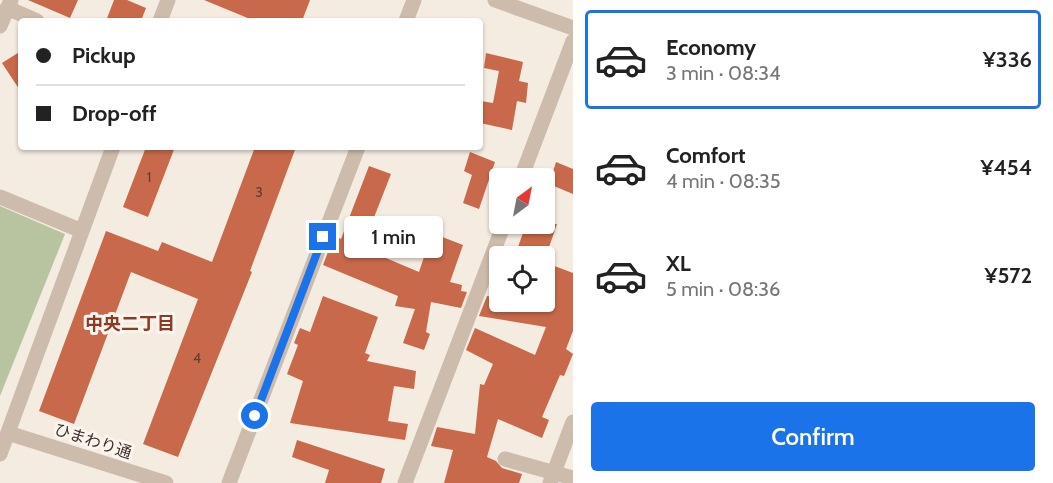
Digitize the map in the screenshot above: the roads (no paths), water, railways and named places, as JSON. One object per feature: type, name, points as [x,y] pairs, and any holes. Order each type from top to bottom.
[{"type":"street","points":[[161,18],[168,0]]},
{"type":"street","points":[[407,18],[414,0]]},
{"type":"street","points":[[495,0],[573,28]]},
{"type":"street","points":[[0,26],[9,4],[32,18]]},
{"type":"street","points":[[525,168],[573,41]]},
{"type":"street","points":[[0,454],[111,150]]},
{"type":"street","points":[[229,483],[357,150]]},
{"type":"street","points":[[0,197],[82,231]]},
{"type":"street","points":[[405,483],[500,234]]},
{"type":"street","points":[[552,478],[573,422]]},
{"type":"street","name":"ひまわり通","points":[[8,433],[165,483]]},
{"type":"street","points":[[505,459],[552,478],[573,478]]},
{"type":"district","name":"中央二丁目","points":[[130,324]]}]
